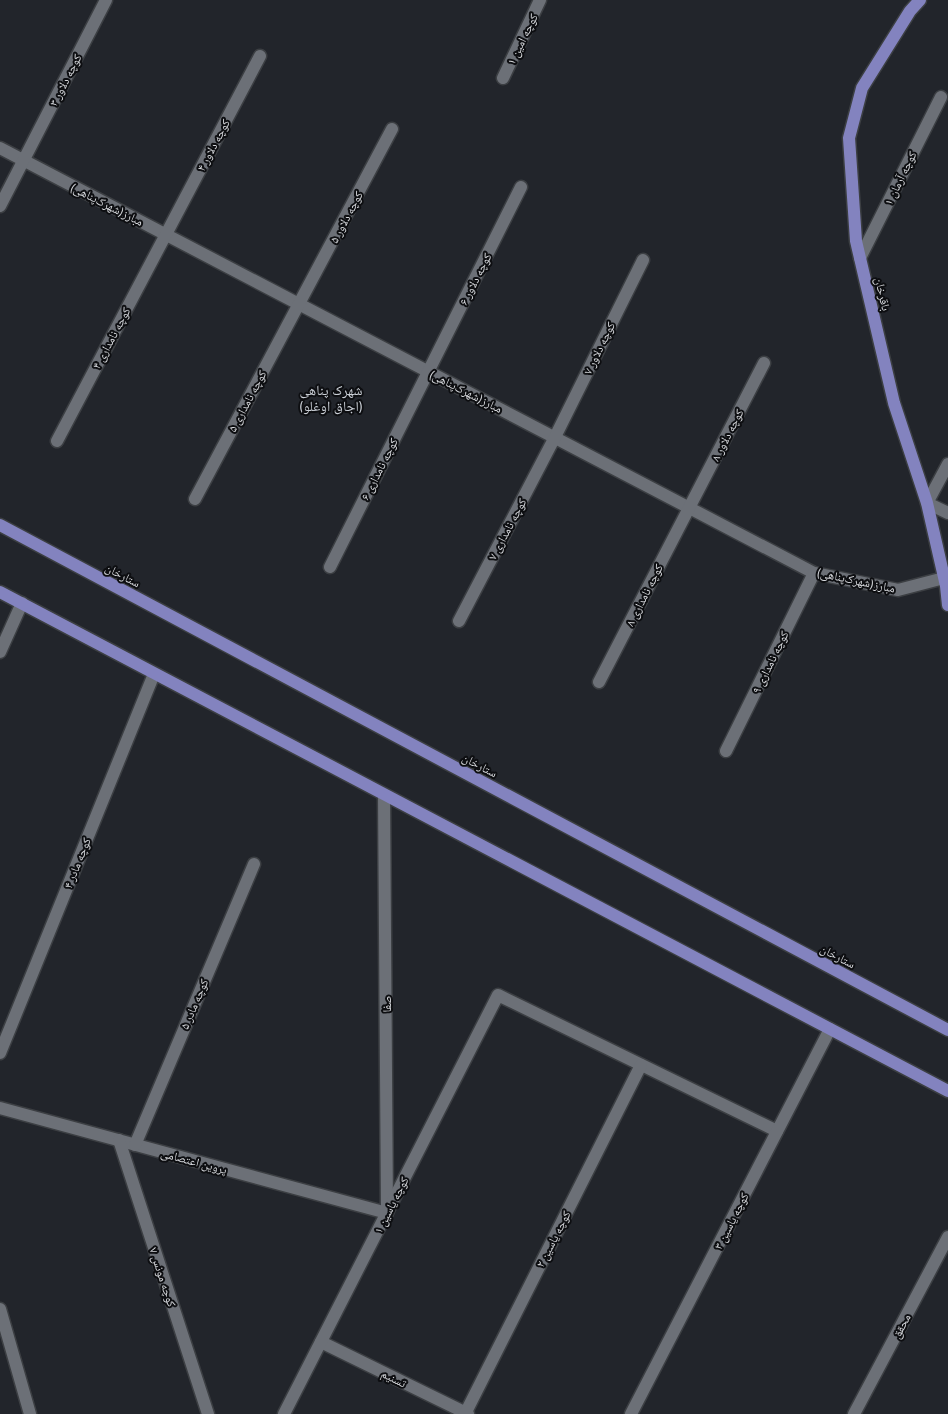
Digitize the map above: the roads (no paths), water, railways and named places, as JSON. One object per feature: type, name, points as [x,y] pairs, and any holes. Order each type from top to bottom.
[{"type":"main road","name":"باقرخان","points":[[920,0],[910,11],[862,88],[849,138],[856,241],[894,403],[927,503],[944,578],[948,605]]},
{"type":"main road","name":"ستارخان","points":[[0,525],[948,1029]]},
{"type":"main road","points":[[0,592],[948,1091]]},
{"type":"street","name":"کوچه دلاور ۳","points":[[0,206],[106,0]]},
{"type":"street","name":"کوچه امین ۱","points":[[503,78],[540,0]]},
{"type":"street","name":"کوچه دلاور ۴","points":[[166,234],[260,56]]},
{"type":"street","name":"کوچه آرمان ۱","points":[[860,258],[941,97]]},
{"type":"street","name":"کوچه دلاور ۵","points":[[299,304],[392,129]]},
{"type":"street","name":"مبارز(شهرک‌پناهی)","points":[[0,148],[814,572],[898,590],[944,578]]},
{"type":"street","name":"کوچه دلاور ۶","points":[[428,372],[521,187]]},
{"type":"street","name":"کوچه نامداری ۴","points":[[57,441],[166,234]]},
{"type":"street","name":"کوچه دلاور ۷","points":[[554,437],[642,260]]},
{"type":"street","name":"کوچه نامداری ۵","points":[[195,499],[299,304]]},
{"type":"street","name":"کوچه دلاور ۸","points":[[690,508],[764,363]]},
{"type":"street","name":"کوچه نامداری ۶","points":[[330,567],[428,372]]},
{"type":"street","name":"کوچه نامداری ۷","points":[[459,620],[554,437]]},
{"type":"street","points":[[948,464],[927,503],[948,513]]},
{"type":"street","name":"کوچه نامداری ۸","points":[[599,682],[690,508]]},
{"type":"street","name":"کوچه نامداری ۹","points":[[726,751],[814,572]]},
{"type":"street","points":[[0,652],[22,604]]},
{"type":"street","name":"کوچه مادر ۴","points":[[0,1053],[154,674]]},
{"type":"street","name":"صفا","points":[[384,795],[387,1213]]},
{"type":"street","name":"کوچه مادر ۵","points":[[135,1145],[254,864]]},
{"type":"street","name":"کوچه یاسین ۱","points":[[284,1414],[498,995],[641,1065]]},
{"type":"street","name":"کوچه یاسین ۳","points":[[631,1414],[830,1029]]},
{"type":"street","points":[[641,1065],[777,1131]]},
{"type":"street","name":"کوچه یاسین ۲","points":[[466,1414],[641,1065]]},
{"type":"street","name":"پروین اعتصامی","points":[[0,1108],[387,1213]]},
{"type":"street","name":"کوچه مونس ۷","points":[[119,1140],[208,1414]]},
{"type":"street","name":"محقق","points":[[854,1414],[948,1238]]},
{"type":"street","points":[[0,1309],[30,1414]]},
{"type":"street","name":"تسنیم","points":[[321,1342],[466,1414]]},
{"type":"district","name":"شهرک پناهی (اجاق اوغلو)","points":[[331,398]]}]
